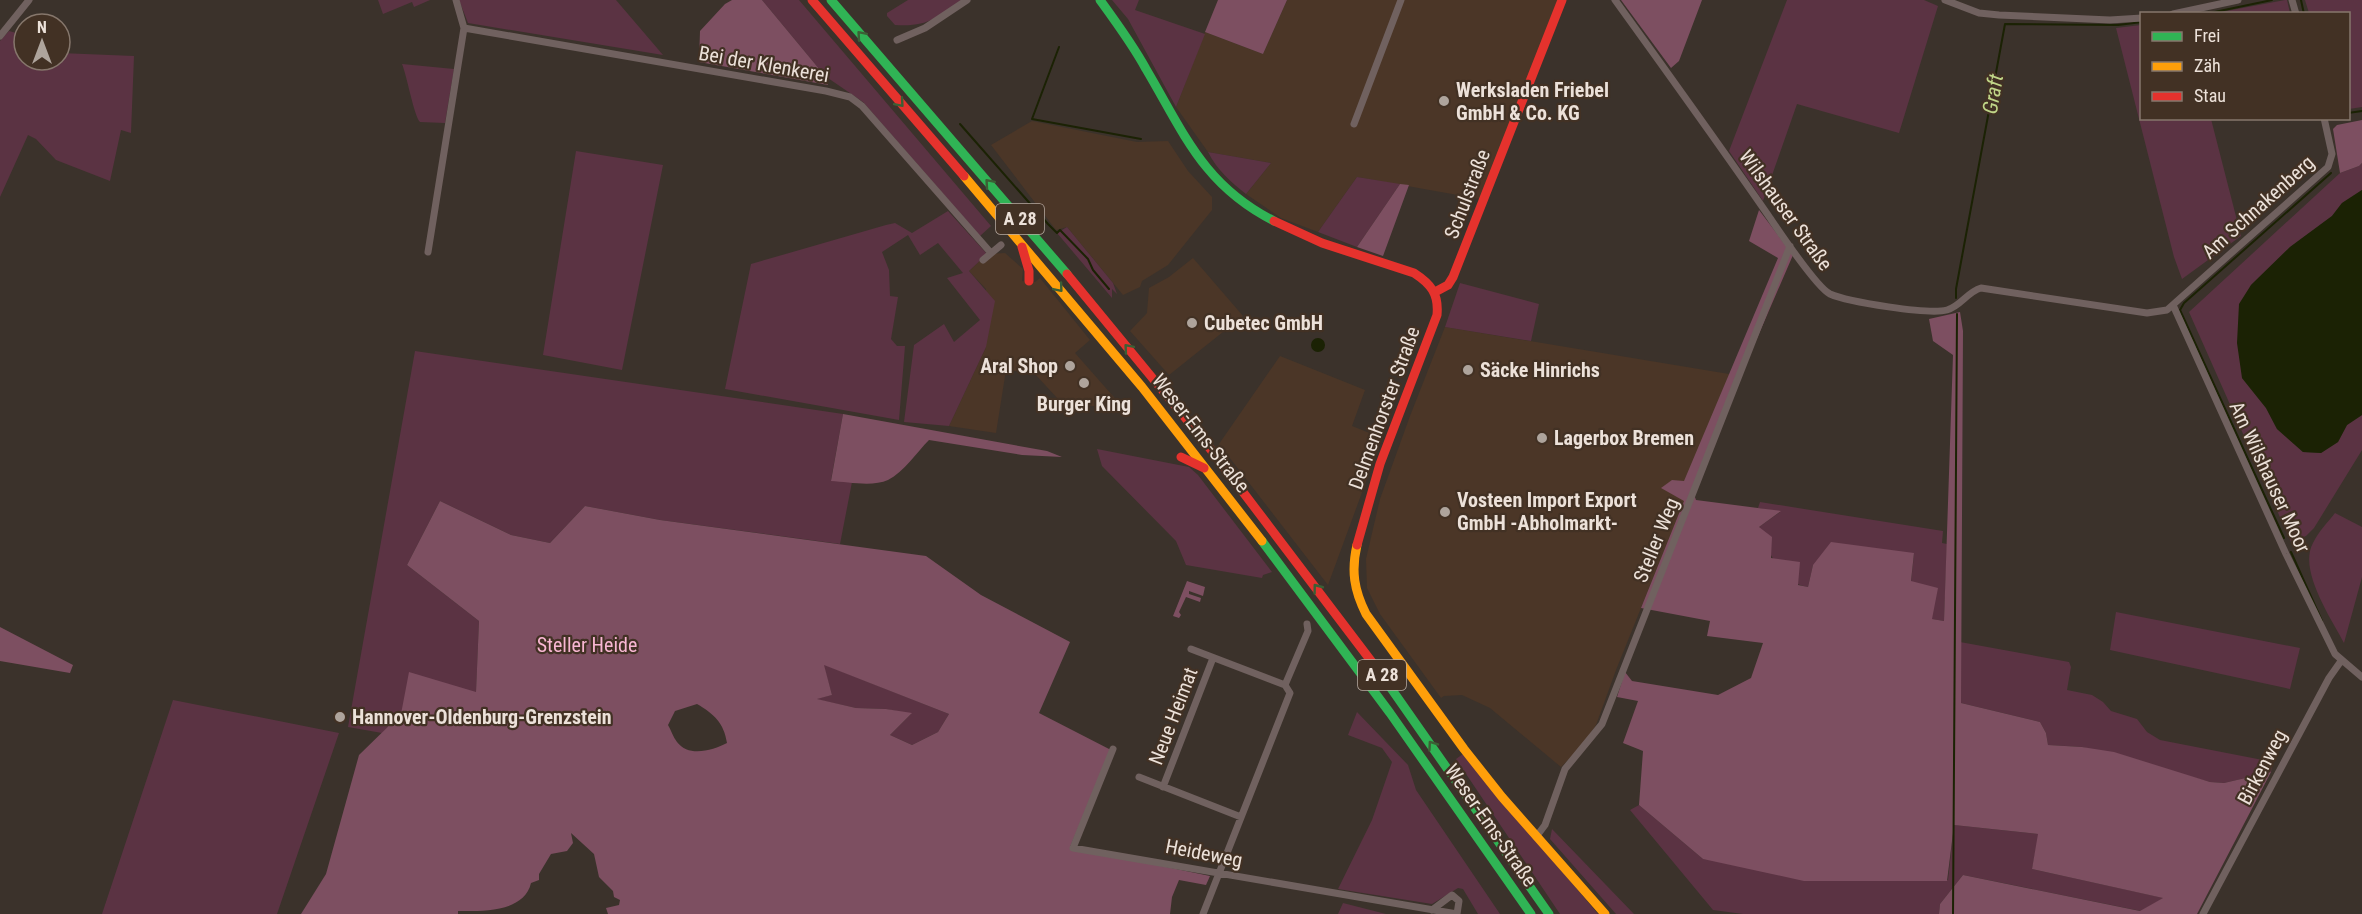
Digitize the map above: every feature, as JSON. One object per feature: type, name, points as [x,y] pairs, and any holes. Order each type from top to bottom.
[{"type":"main road","name":"Weser-Ems-Straße","points":[[812,0],[1021,243],[1208,470],[1333,632],[1531,914]]},
{"type":"main road","name":"Weser-Ems-Straße","points":[[831,0],[1046,249],[1205,442],[1387,681],[1549,914]]},
{"type":"main road","points":[[1100,0],[1145,67],[1193,152],[1211,174],[1233,195],[1257,213],[1304,237],[1414,273],[1427,281],[1435,292]]},
{"type":"main road","name":"Schulstraße","points":[[1435,292],[1448,285],[1453,277],[1562,0]]},
{"type":"main road","points":[[1021,243],[1029,271],[1029,281]]},
{"type":"main road","name":"Delmenhorster Straße","points":[[1435,292],[1438,304],[1433,329],[1380,464],[1361,527],[1353,564],[1354,583],[1366,614],[1464,749],[1536,837],[1605,914]]},
{"type":"main road","points":[[1181,457],[1208,470]]},
{"type":"street","points":[[0,36],[29,0]]},
{"type":"street","points":[[428,252],[464,28],[456,0]]},
{"type":"street","points":[[897,40],[925,28],[967,0]]},
{"type":"street","points":[[1354,124],[1401,0]]},
{"type":"street","name":"Wilshauser Straße","points":[[1616,0],[1790,246],[1823,289],[1830,294],[1908,309],[1945,311],[1955,307],[1975,290],[1981,288],[2147,313],[2167,310],[2173,305]]},
{"type":"street","points":[[1945,0],[1979,13],[1999,15],[2110,20],[2140,18]]},
{"type":"street","points":[[2182,12],[2238,0]]},
{"type":"street","name":"Bei der Klenkerei","points":[[464,28],[850,97],[862,106],[991,253]]},
{"type":"street","name":"Am Schnakenberg","points":[[2173,305],[2328,167],[2332,154],[2324,120]]},
{"type":"street","points":[[983,260],[1002,245]]},
{"type":"street","name":"Steller Weg","points":[[1536,837],[1545,825],[1565,769],[1602,724],[1790,246]]},
{"type":"street","name":"Am Wilshauser Moor","points":[[2173,305],[2286,554],[2335,654],[2341,661]]},
{"type":"street","points":[[1203,914],[1290,693],[1286,685],[1308,631],[1307,624]]},
{"type":"street","name":"Neue Heimat","points":[[1191,649],[1286,685]]},
{"type":"street","name":"Neue Heimat","points":[[1163,787],[1213,658]]},
{"type":"street","points":[[2341,661],[2362,677]]},
{"type":"street","name":"Birkenweg","points":[[2203,914],[2329,678],[2341,661]]},
{"type":"street","name":"Heideweg","points":[[1113,749],[1073,848],[1432,910]]},
{"type":"street","name":"Neue Heimat","points":[[1139,777],[1241,817]]},
{"type":"shaded area","points":[[378,0],[430,0],[414,7],[412,2],[383,14]]},
{"type":"shaded area","points":[[459,0],[616,0],[663,55],[468,23]]},
{"type":"shaded area","points":[[762,0],[799,0],[991,226],[980,236],[863,102],[825,76]]},
{"type":"shaded area","points":[[908,0],[962,0],[924,23],[895,25],[887,13]]},
{"type":"shaded area","points":[[1112,0],[1139,0],[1135,10],[1205,34],[1176,107],[1128,19]]},
{"type":"shaded area","points":[[1287,0],[1558,0],[1480,199],[1357,177],[1318,232],[1281,218],[1246,194],[1271,163],[1208,152],[1176,107],[1205,32],[1263,54]]},
{"type":"shaded area","points":[[1787,0],[1924,0],[1938,6],[1899,133],[1797,104],[1763,201],[1729,151]]},
{"type":"shaded area","points":[[2287,0],[2290,12],[2221,12]]},
{"type":"shaded area","points":[[2305,0],[2362,0],[2362,107],[2350,109],[2350,12],[2309,12]]},
{"type":"shaded area","points":[[2140,25],[2140,120],[2211,120],[2241,236],[2182,279],[2174,257],[2116,28]]},
{"type":"shaded area","points":[[9,31],[12,32],[12,72],[72,72],[72,53],[134,56],[131,133],[121,130],[110,181],[56,160],[36,139],[28,135],[0,197],[0,41]]},
{"type":"shaded area","points":[[402,64],[454,69],[445,123],[420,122],[415,112]]},
{"type":"shaded area","points":[[1032,121],[1137,142],[1168,141],[1188,171],[1212,197],[1212,210],[1168,265],[1142,281],[1140,287],[1123,295],[1067,227],[1056,230],[991,145]]},
{"type":"shaded area","points":[[576,151],[663,165],[622,370],[543,355]]},
{"type":"shaded area","points":[[1208,152],[1271,163],[1246,194],[1220,170]]},
{"type":"shaded area","points":[[2362,163],[2362,190],[2342,203],[2332,216],[2290,247],[2251,285],[2242,378],[2266,408],[2277,429],[2303,452],[2321,453],[2338,442],[2347,425],[2362,415],[2362,450],[2314,528],[2306,536],[2291,542],[2189,312],[2340,173]]},
{"type":"shaded area","points":[[1357,177],[1400,184],[1357,247],[1318,232]]},
{"type":"shaded area","points":[[2362,190],[2362,415],[2347,425],[2338,442],[2321,453],[2303,452],[2277,429],[2266,408],[2242,378],[2237,343],[2239,304],[2251,285],[2290,247],[2332,216],[2342,203]]},
{"type":"shaded area","points":[[948,211],[987,254],[969,271],[995,301],[986,347],[949,426],[904,422],[914,345],[944,324],[954,342],[980,320],[947,278],[963,273],[938,243],[920,255],[908,235],[882,252],[889,270],[890,296],[898,297],[891,339],[897,346],[905,346],[899,420],[725,389],[751,264],[895,223],[912,233]]},
{"type":"shaded area","points":[[1067,227],[1113,283],[1117,294],[1112,289],[1112,298],[1057,233]]},
{"type":"shaded area","points":[[1005,253],[1023,269],[1022,281],[1035,282],[1040,278],[1090,340],[1075,353],[1127,412],[1059,400],[1034,373],[1006,370],[996,433],[949,426],[986,347],[986,289],[969,271],[987,254]]},
{"type":"shaded area","points":[[1193,258],[1243,316],[1169,375],[1130,331],[1147,313],[1149,288],[1169,277]]},
{"type":"shaded area","points":[[1460,283],[1539,304],[1531,341],[1445,327]]},
{"type":"shaded area","points":[[1445,327],[1735,375],[1596,725],[1583,745],[1561,767],[1490,708],[1462,695],[1441,698],[1380,614],[1367,588],[1366,559],[1380,499]]},
{"type":"shaded area","points":[[1318,338],[1323,340],[1325,345],[1323,350],[1318,352],[1313,350],[1311,345],[1313,340]]},
{"type":"shaded area","points":[[415,351],[843,414],[831,480],[852,482],[840,544],[660,520],[585,506],[550,543],[511,535],[440,501],[407,565],[479,621],[476,693],[401,714],[382,733],[348,727]]},
{"type":"shaded area","points":[[1280,356],[1365,390],[1352,426],[1382,438],[1328,585],[1219,444]]},
{"type":"shaded area","points":[[1097,449],[1189,467],[1198,475],[1272,572],[1263,575],[1262,578],[1186,565],[1176,541],[1102,466]]},
{"type":"shaded area","points":[[1760,502],[1943,531],[1942,543],[1947,544],[1944,621],[1932,619],[1911,582],[1914,554],[1813,565],[1808,587],[1790,579],[1776,564],[1759,527],[1780,512],[1758,508]]},
{"type":"shaded area","points":[[2335,513],[2362,527],[2362,577],[2344,643],[2318,594],[2313,580],[2309,554],[2320,531]]},
{"type":"shaded area","points":[[2116,612],[2300,648],[2290,689],[2110,650]]},
{"type":"shaded area","points":[[1960,642],[2069,662],[2071,667],[2067,690],[2092,695],[2111,711],[2137,719],[2147,732],[2160,740],[2273,762],[2271,772],[2224,783],[2210,782],[2082,747],[2048,745],[2046,733],[2040,722],[1961,703]]},
{"type":"shaded area","points":[[823,664],[949,714],[938,732],[912,745],[890,735],[911,714],[886,709],[856,708],[815,699],[832,695]]},
{"type":"shaded area","points":[[173,700],[339,733],[277,914],[102,914]]},
{"type":"shaded area","points":[[1357,712],[1408,765],[1416,790],[1500,914],[1478,914],[1463,889],[1458,888],[1432,904],[1338,889],[1372,820],[1392,762],[1382,748],[1348,735]]},
{"type":"shaded area","points":[[1463,754],[1598,914],[1560,914],[1456,759]]},
{"type":"shaded area","points":[[1639,805],[1703,859],[1948,880],[1954,825],[2039,834],[2032,869],[2164,898],[2141,911],[1963,875],[1940,904],[1939,914],[1743,914],[1713,910],[1630,810]]},
{"type":"shaded area","points":[[1552,829],[1634,914],[1616,914],[1550,839]]},
{"type":"shaded area","points":[[1343,903],[1386,914],[1338,914]]},
{"type":"green space","points":[[732,0],[762,0],[825,76],[828,85],[699,62],[700,31],[725,4]]},
{"type":"green space","points":[[1218,0],[1287,0],[1263,54],[1205,32]]},
{"type":"green space","points":[[1621,0],[1702,0],[1679,61],[1671,68]]},
{"type":"green space","points":[[2362,120],[2362,163],[2340,173],[2333,129],[2337,125]]},
{"type":"green space","points":[[1400,184],[1409,185],[1383,256],[1357,247]]},
{"type":"green space","points":[[1759,210],[1793,255],[1692,489],[1696,500],[1781,511],[1759,527],[1772,537],[1771,558],[1800,562],[1798,585],[1808,587],[1813,565],[1831,542],[1914,553],[1911,581],[1938,588],[1932,619],[1944,621],[1953,355],[1933,341],[1929,319],[1960,312],[1963,331],[1961,703],[2040,722],[2046,733],[2048,745],[2114,752],[2210,782],[2224,783],[2271,772],[2197,914],[1939,914],[1940,904],[1963,875],[2140,911],[2163,898],[2032,869],[2038,834],[1954,825],[1947,881],[1804,881],[1703,859],[1639,805],[1643,751],[1623,743],[1638,701],[1617,697],[1625,672],[1632,681],[1718,695],[1751,678],[1763,643],[1707,636],[1710,621],[1641,608],[1684,501],[1661,488],[1672,480],[1684,481],[1778,258],[1749,241]]},
{"type":"green space","points":[[843,414],[1047,451],[1062,457],[1022,455],[929,440],[905,467],[888,480],[868,484],[831,481]]},
{"type":"green space","name":"Steller Heide","points":[[440,501],[511,535],[550,543],[585,506],[660,520],[926,556],[981,595],[1070,642],[1039,713],[1111,750],[1070,847],[1210,876],[1206,885],[1179,880],[1172,897],[1170,914],[608,914],[606,908],[619,905],[620,900],[614,897],[613,891],[599,877],[594,854],[571,833],[573,843],[567,851],[551,854],[539,874],[539,880],[531,883],[527,893],[511,905],[489,910],[458,911],[458,914],[301,914],[326,874],[359,755],[401,714],[409,672],[476,692],[479,621],[407,565]],"holes":[[[824,665],[949,714],[938,732],[912,745],[890,735],[912,713],[856,708],[817,699],[832,695]],[[697,704],[717,720],[727,743],[708,750],[694,751],[682,747],[677,742],[668,725],[675,711]]]},
{"type":"green space","points":[[1187,581],[1205,587],[1203,596],[1189,591],[1189,594],[1201,598],[1200,602],[1186,597],[1179,612],[1181,615],[1179,618],[1173,616]]},
{"type":"green space","points":[[0,627],[73,665],[70,673],[0,661]]},
{"type":"waterway","name":"Graft","points":[[2215,12],[2272,0]]},
{"type":"waterway","points":[[2301,0],[2304,12]]},
{"type":"waterway","name":"Graft","points":[[1956,298],[2005,24],[2118,25],[2140,22]]},
{"type":"waterway","points":[[1059,47],[1032,119],[1141,139]]},
{"type":"waterway","points":[[2350,113],[2362,111]]},
{"type":"waterway","points":[[960,124],[1048,224],[1057,233],[1060,230],[1088,259],[1093,270],[1109,289]]},
{"type":"waterway","points":[[2284,538],[2180,310],[2184,303],[2331,173]]},
{"type":"waterway","points":[[1953,914],[1957,314]]},
{"type":"waterway","points":[[2291,552],[2322,621]]},
{"type":"traffic: fast","points":[[831,0],[1067,274]]},
{"type":"traffic: fast","points":[[1100,0],[1136,51],[1184,136],[1212,174],[1250,207],[1274,221]]},
{"type":"traffic: fast","points":[[1262,541],[1390,713],[1531,914]]},
{"type":"traffic: fast","points":[[1381,674],[1549,914]]},
{"type":"traffic: slow","points":[[964,176],[1142,387],[1262,541]]},
{"type":"traffic: slow","points":[[1357,545],[1354,563],[1355,580],[1366,614],[1464,749],[1502,797],[1605,914]]},
{"type":"traffic: jam","points":[[812,0],[964,176]]},
{"type":"traffic: jam","points":[[1435,292],[1448,285],[1453,277],[1562,0]]},
{"type":"traffic: jam","points":[[1274,221],[1322,243],[1414,273],[1433,290],[1437,301],[1437,315],[1380,464],[1357,545]]},
{"type":"traffic: jam","points":[[1022,247],[1029,271],[1029,281]]},
{"type":"traffic: jam","points":[[1067,274],[1205,442],[1381,674]]},
{"type":"traffic: jam","points":[[1181,457],[1204,468]]},
{"type":"place","name":"Werksladen Friebel GmbH & Co. KG","points":[[1444,101]]},
{"type":"place","name":"Cubetec GmbH","points":[[1192,323]]},
{"type":"place","name":"Aral Shop","points":[[1070,366]]},
{"type":"place","name":"Säcke Hinrichs","points":[[1468,370]]},
{"type":"place","name":"Burger King","points":[[1084,383]]},
{"type":"place","name":"Lagerbox Bremen","points":[[1542,438]]},
{"type":"place","name":"Vosteen Import Export GmbH -Abholmarkt-","points":[[1445,512]]},
{"type":"place","name":"Hannover-Oldenburg-Grenzstein","points":[[340,717]]}]
